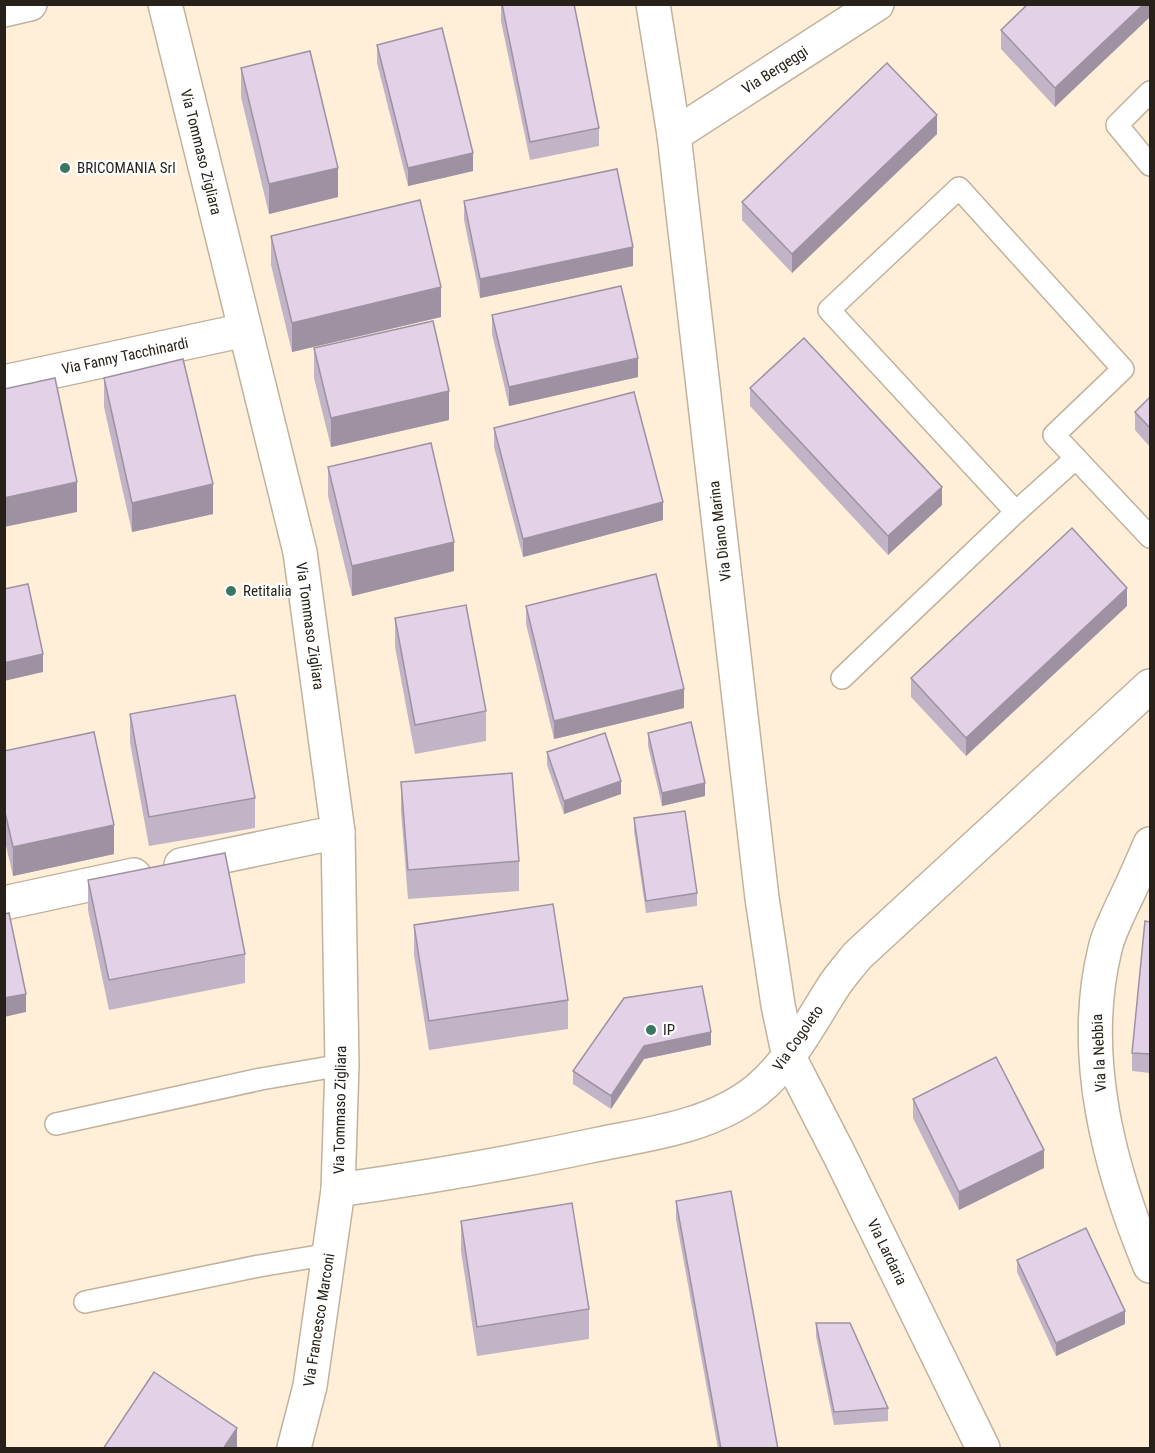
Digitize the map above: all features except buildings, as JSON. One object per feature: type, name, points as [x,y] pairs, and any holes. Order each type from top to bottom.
[{"type":"street","points":[[4,10],[30,4]]},
{"type":"street","name":"Via Tommaso Zigliara","points":[[165,4],[300,552],[338,832],[342,1065],[338,1190]]},
{"type":"street","name":"Via Diano Marina","points":[[653,4],[674,135],[762,898],[778,1005],[789,1057]]},
{"type":"street","name":"Via Bergeggi","points":[[674,135],[877,4]]},
{"type":"street","name":"Via Fanny Tacchinardi","points":[[4,382],[245,330]]},
{"type":"street","name":"Via Cogoleto","points":[[338,1190],[546,1155],[680,1127],[700,1121],[741,1101],[756,1090],[789,1057],[836,983],[857,956],[1150,686]]},
{"type":"street","points":[[4,903],[338,832]]},
{"type":"street","name":"Via la Nebbia","points":[[1150,844],[1105,947],[1098,991],[1095,1041],[1106,1130],[1119,1180],[1150,1266]]},
{"type":"street","name":"Via Lardaria","points":[[789,1057],[983,1449]]},
{"type":"street","name":"Via Francesco Marconi","points":[[294,1449],[310,1386],[338,1190]]},
{"type":"lane","points":[[1150,92],[1117,125],[1150,165]]},
{"type":"lane","points":[[1016,512],[829,310],[959,188],[1123,369],[1054,435],[1150,537]]},
{"type":"lane","points":[[842,678],[1076,458]]},
{"type":"lane","points":[[56,1124],[261,1079],[342,1065]]},
{"type":"lane","points":[[85,1302],[259,1266],[330,1254]]},
{"type":"place","name":"BRICOMANIA Srl","points":[[65,168]]},
{"type":"place","name":"Retitalia","points":[[231,591]]},
{"type":"place","name":"IP","points":[[651,1030]]}]
